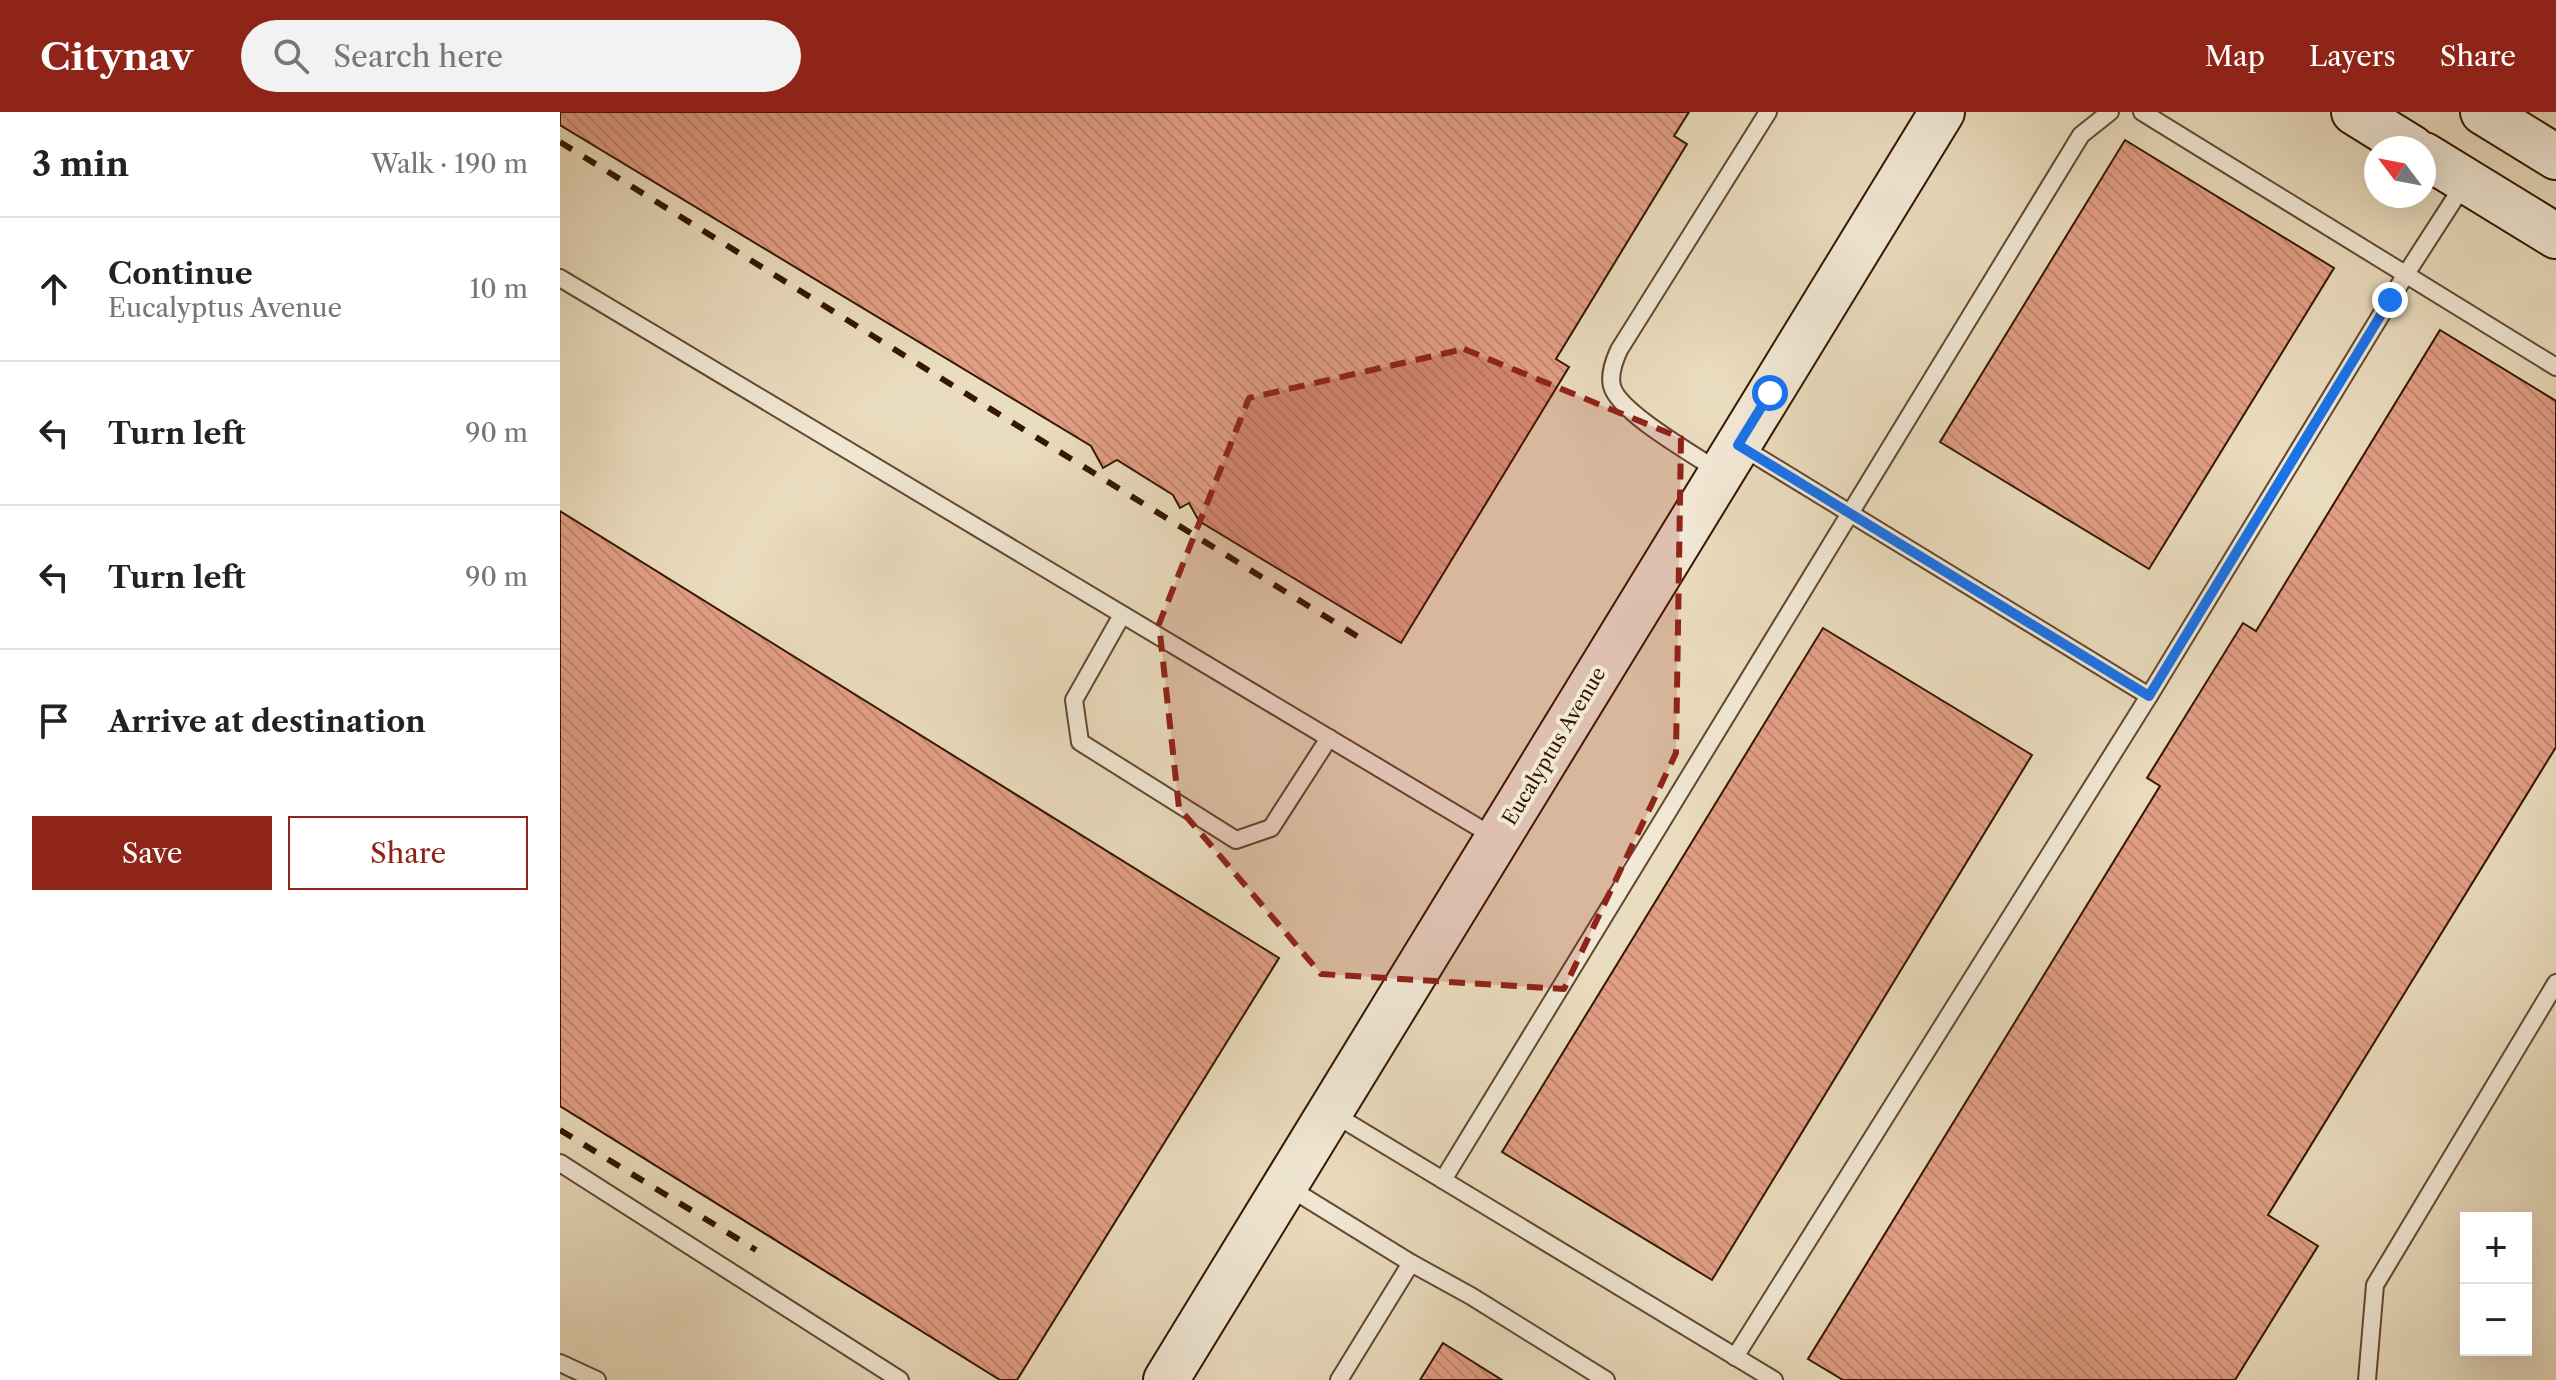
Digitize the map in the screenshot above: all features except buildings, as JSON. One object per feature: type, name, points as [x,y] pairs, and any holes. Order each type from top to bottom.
[{"type":"street","name":"Eucalyptus Avenue","points":[[1166,1380],[1942,112]]},
{"type":"street","points":[[2354,112],[2393,136]]},
{"type":"street","points":[[2483,112],[2556,157]]},
{"type":"street","points":[[2436,162],[2556,236]]},
{"type":"lane","points":[[1768,112],[1619,350],[1612,367],[1611,385],[1617,399],[1640,419],[1850,513],[2149,696]]},
{"type":"lane","points":[[1443,1180],[2081,135],[2110,112]]},
{"type":"lane","points":[[2142,112],[2556,367]]},
{"type":"lane","points":[[1735,1357],[2149,696],[2466,181]]},
{"type":"lane","points":[[560,278],[1497,839]]},
{"type":"lane","points":[[1122,615],[1074,700],[1080,742],[1236,840],[1271,828],[1329,738]]},
{"type":"lane","points":[[2367,1380],[2375,1285],[2556,983]]},
{"type":"lane","points":[[1330,1112],[1774,1380]]},
{"type":"lane","points":[[560,1163],[900,1380]]},
{"type":"lane","points":[[1285,1185],[1606,1380]]},
{"type":"lane","points":[[1339,1380],[1411,1263]]},
{"type":"lane","points":[[560,1363],[597,1380]]},
{"type":"highlighted area","points":[[1464,349],[1681,438],[1676,753],[1564,989],[1321,974],[1179,808],[1159,624],[1249,398]]},
{"type":"railway","points":[[560,142],[1360,638]]},
{"type":"railway","points":[[560,1130],[756,1250]]},
{"type":"route","points":[[1770,393],[1738,445],[2149,696],[2390,300]]}]
